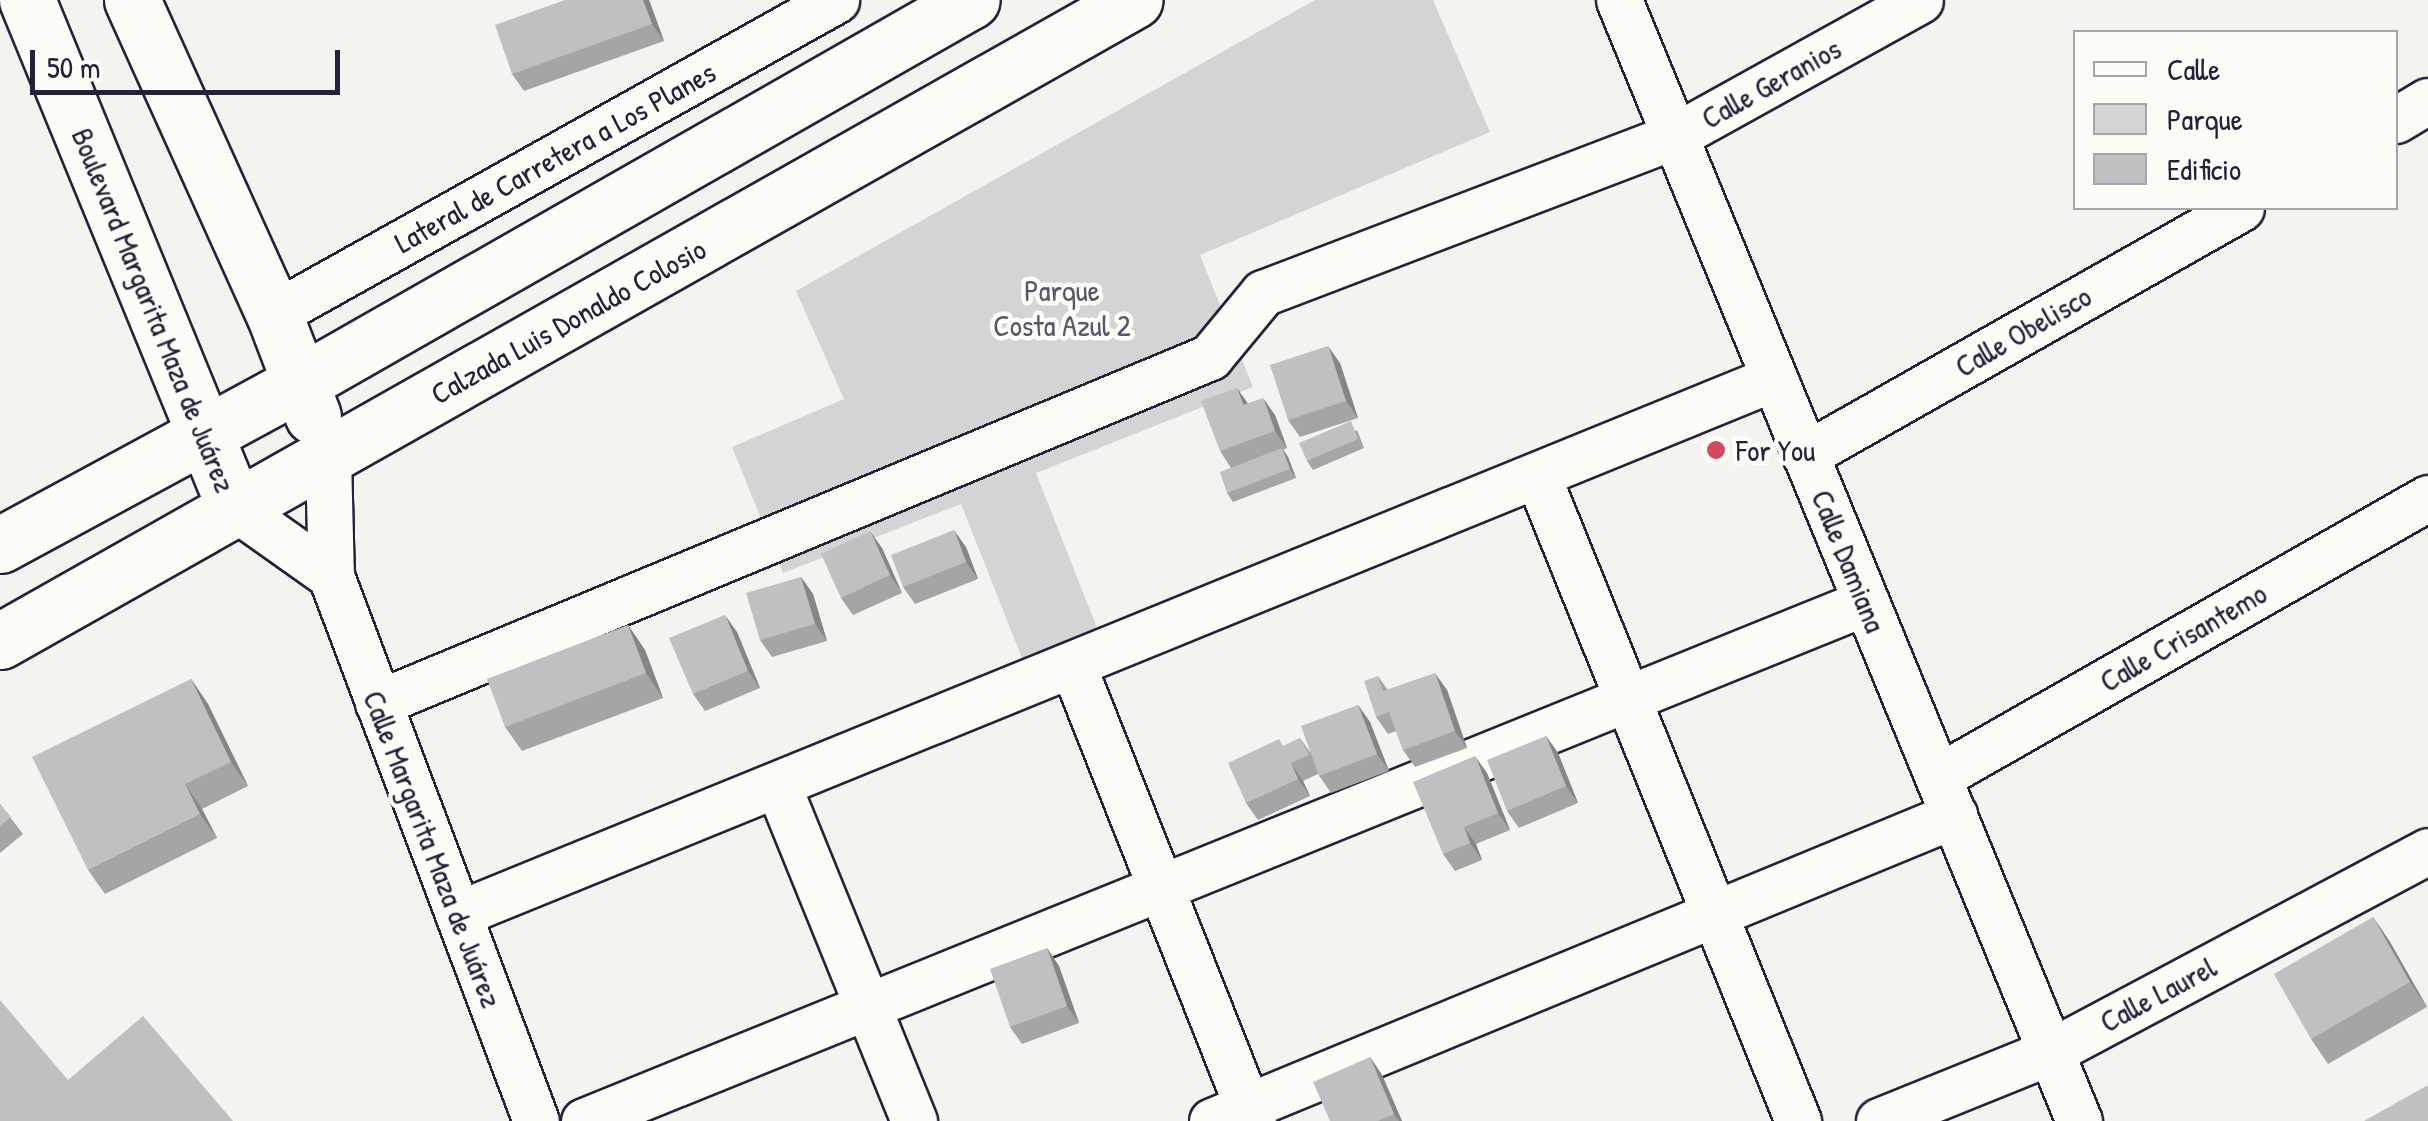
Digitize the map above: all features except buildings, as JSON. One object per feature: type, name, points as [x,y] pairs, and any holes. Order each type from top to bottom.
[{"type":"main road","name":"Boulevard Margarita Maza de Juárez","points":[[28,0],[236,508]]},
{"type":"main road","points":[[132,0],[274,314],[328,456]]},
{"type":"main road","points":[[0,545],[300,383],[972,0]]},
{"type":"main road","name":"Calzada Luis Donaldo Colosio","points":[[0,641],[1135,0]]},
{"type":"street","name":"Lateral de Carretera a Los Planes","points":[[274,314],[836,0]]},
{"type":"street","name":"Calle Damiana","points":[[1619,0],[2079,1121]]},
{"type":"street","name":"Calle Geranios","points":[[378,703],[1210,358],[1264,293],[1675,136],[1920,0]]},
{"type":"street","points":[[2398,119],[2428,101]]},
{"type":"street","name":"Calle Obelisco","points":[[1805,455],[2237,210]]},
{"type":"street","points":[[458,914],[1774,378]]},
{"type":"street","name":"Calle Margarita Maza de Juárez","points":[[328,456],[331,576],[536,1121]]},
{"type":"street","points":[[1538,477],[1750,1001],[1782,1116]]},
{"type":"street","name":"Calle Crisantemo","points":[[1237,1116],[1715,914],[1946,796],[2428,498]]},
{"type":"street","points":[[236,508],[331,576]]},
{"type":"street","points":[[584,1121],[1866,602]]},
{"type":"street","points":[[1072,666],[1160,887],[1237,1116]]},
{"type":"street","points":[[778,786],[914,1121]]},
{"type":"street","name":"Calle Laurel","points":[[1880,1121],[2050,1052],[2428,851]]},
{"type":"green space","name":"Parque Costa Azul 2","points":[[1315,0],[1433,0],[1490,132],[1200,255],[1253,387],[1036,473],[1097,628],[1022,658],[961,504],[783,573],[732,447],[844,399],[796,291]]},
{"type":"place","name":"For You","points":[[1716,450]]}]
